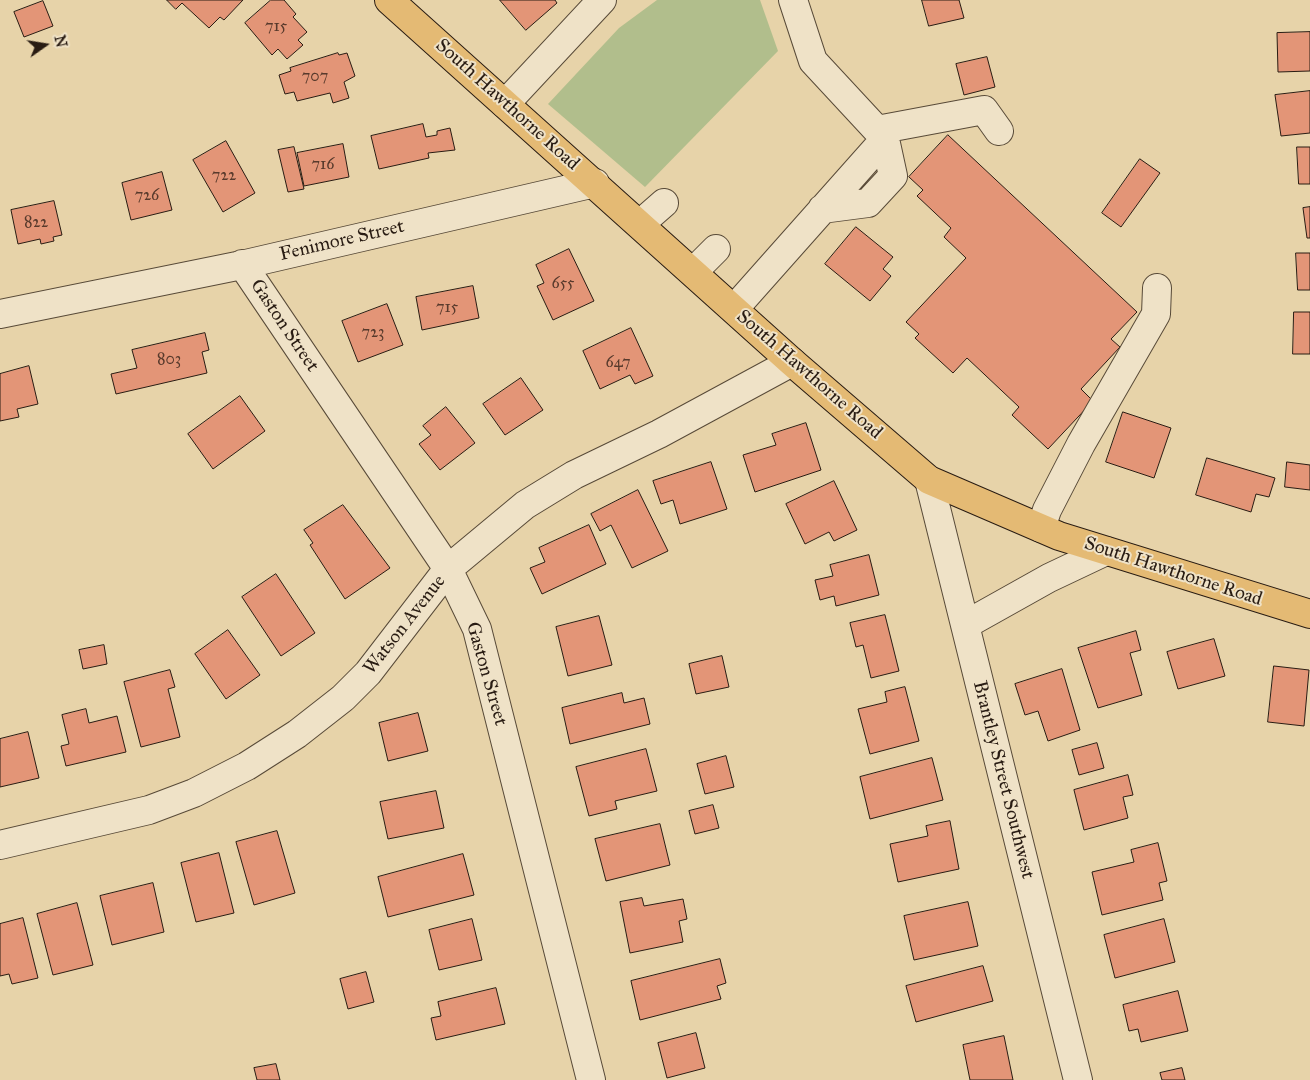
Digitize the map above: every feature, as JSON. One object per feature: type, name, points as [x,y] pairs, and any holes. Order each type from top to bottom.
[{"type":"main road","name":"South Hawthorne Road","points":[[389,0],[595,183],[792,362],[929,480],[1041,528],[1106,551],[1310,614]]},
{"type":"street","points":[[506,104],[602,0]]},
{"type":"street","points":[[793,0],[813,61],[881,134]]},
{"type":"street","points":[[734,309],[822,209],[881,134],[984,110],[998,131]]},
{"type":"street","name":"Fenimore Street","points":[[0,314],[242,264],[595,183]]},
{"type":"street","points":[[640,224],[664,203]]},
{"type":"street","points":[[693,272],[716,249]]},
{"type":"street","name":"Gaston Street","points":[[242,264],[448,569],[477,629],[591,1080]]},
{"type":"street","points":[[1041,528],[1047,510],[1081,444],[1156,314],[1157,288]]},
{"type":"street","name":"Watson Avenue","points":[[0,845],[150,810],[194,793],[247,766],[297,734],[343,698],[368,673],[448,569],[525,505],[560,483],[658,434],[792,362]]},
{"type":"street","name":"Brantley Street Southwest","points":[[929,480],[1078,1080]]},
{"type":"street","points":[[965,625],[1049,578],[1106,551]]},
{"type":"green space","points":[[657,0],[760,0],[778,51],[645,187],[548,104],[619,28]]},
{"type":"building","points":[[167,0],[243,0],[224,20],[220,17],[209,28],[182,3],[176,9]]},
{"type":"building","points":[[271,0],[284,0],[296,14],[293,17],[307,32],[298,40],[303,45],[287,59],[278,49],[272,55],[245,23]]},
{"type":"building","points":[[500,0],[555,0],[557,3],[526,30]]},
{"type":"building","points":[[922,0],[959,0],[964,18],[929,26]]},
{"type":"building","points":[[43,1],[53,26],[24,37],[14,12]]},
{"type":"building","points":[[1310,32],[1310,71],[1278,72],[1277,33]]},
{"type":"building","points":[[338,53],[339,55],[347,53],[355,76],[344,82],[349,98],[333,103],[330,93],[297,101],[294,92],[285,94],[279,75],[291,71],[290,68]]},
{"type":"building","points":[[987,57],[995,87],[964,95],[956,64]]},
{"type":"building","points":[[1310,91],[1310,133],[1281,136],[1275,95]]},
{"type":"building","points":[[423,124],[426,137],[437,135],[437,131],[450,128],[455,150],[428,153],[429,158],[379,169],[371,136]]},
{"type":"building","points":[[948,135],[1137,312],[1111,339],[1120,347],[1081,389],[1093,401],[1048,449],[1012,415],[1019,407],[967,358],[953,373],[915,338],[919,334],[906,322],[966,258],[944,237],[951,228],[917,196],[923,190],[909,177]]},
{"type":"building","points":[[226,141],[255,193],[223,212],[193,160]]},
{"type":"building","points":[[343,144],[349,177],[304,186],[297,153]]},
{"type":"building","points":[[294,147],[304,189],[288,192],[278,150]]},
{"type":"building","points":[[1297,147],[1310,147],[1310,184],[1299,184]]},
{"type":"building","points":[[1140,159],[1160,173],[1121,227],[1102,213]]},
{"type":"building","points":[[162,172],[172,210],[131,220],[122,183]]},
{"type":"building","points":[[54,201],[62,235],[53,237],[54,241],[41,244],[40,239],[18,244],[11,210]]},
{"type":"building","points":[[1310,207],[1310,238],[1307,238],[1303,208]]},
{"type":"building","points":[[856,227],[893,257],[883,269],[891,276],[870,301],[825,264]]},
{"type":"building","points":[[569,249],[594,301],[553,320],[537,286],[544,283],[536,265]]},
{"type":"building","points":[[1296,253],[1310,253],[1310,290],[1298,290]]},
{"type":"building","points":[[473,286],[479,318],[422,330],[416,297]]},
{"type":"building","points":[[387,304],[403,345],[358,362],[342,321]]},
{"type":"building","points":[[1294,312],[1310,312],[1310,354],[1293,354]]},
{"type":"building","points":[[631,328],[653,376],[635,384],[630,375],[600,389],[583,351]]},
{"type":"building","points":[[205,333],[209,350],[202,352],[207,373],[116,394],[111,374],[137,368],[132,350]]},
{"type":"building","points":[[29,366],[38,404],[17,409],[19,417],[0,421],[0,374]]},
{"type":"building","points":[[521,378],[543,410],[505,435],[483,404]]},
{"type":"building","points":[[240,396],[265,431],[213,469],[188,434]]},
{"type":"building","points":[[446,407],[475,443],[440,470],[419,444],[431,435],[423,426]]},
{"type":"building","points":[[1123,412],[1171,428],[1154,478],[1106,462]]},
{"type":"building","points":[[806,423],[821,470],[755,492],[743,455],[776,445],[772,434]]},
{"type":"building","points":[[1207,458],[1275,478],[1269,497],[1256,494],[1251,512],[1196,495]]},
{"type":"building","points":[[711,462],[727,509],[680,524],[673,500],[661,504],[653,481]]},
{"type":"building","points":[[1287,462],[1310,465],[1310,490],[1285,487]]},
{"type":"building","points":[[834,481],[857,530],[834,541],[829,532],[805,544],[786,504]]},
{"type":"building","points":[[638,490],[668,551],[632,568],[611,525],[600,531],[591,514]]},
{"type":"building","points":[[343,505],[390,568],[345,599],[310,545],[313,543],[304,530]]},
{"type":"building","points":[[589,525],[606,564],[542,594],[530,568],[545,562],[539,548]]},
{"type":"building","points":[[869,555],[879,595],[836,606],[834,596],[820,600],[815,580],[833,576],[830,565]]},
{"type":"building","points":[[276,574],[315,633],[281,656],[242,597]]},
{"type":"building","points":[[885,615],[899,671],[871,678],[863,645],[856,647],[850,623]]},
{"type":"building","points":[[599,616],[612,665],[568,676],[556,627]]},
{"type":"building","points":[[228,630],[260,675],[226,699],[195,654]]},
{"type":"building","points":[[1136,631],[1141,650],[1130,653],[1142,695],[1098,708],[1078,648]]},
{"type":"building","points":[[1214,639],[1225,676],[1178,689],[1167,652]]},
{"type":"building","points":[[104,645],[107,664],[83,669],[79,650]]},
{"type":"building","points":[[722,656],[729,687],[696,694],[689,664]]},
{"type":"building","points":[[1274,666],[1309,670],[1304,726],[1268,722]]},
{"type":"building","points":[[1062,669],[1080,730],[1048,741],[1038,711],[1025,715],[1015,684]]},
{"type":"building","points":[[170,670],[175,687],[168,689],[180,737],[141,747],[124,682]]},
{"type":"building","points":[[905,687],[919,741],[870,754],[858,709],[887,702],[885,692]]},
{"type":"building","points":[[622,693],[624,703],[644,698],[650,724],[570,744],[562,708]]},
{"type":"building","points":[[86,709],[89,723],[117,716],[126,752],[66,766],[61,746],[69,744],[62,715]]},
{"type":"building","points":[[418,713],[428,751],[388,761],[379,723]]},
{"type":"building","points":[[28,732],[39,778],[0,787],[0,739]]},
{"type":"building","points":[[1097,743],[1104,768],[1079,775],[1072,750]]},
{"type":"building","points":[[646,749],[657,791],[615,801],[617,809],[589,816],[576,767]]},
{"type":"building","points":[[726,756],[734,787],[705,794],[697,764]]},
{"type":"building","points":[[932,758],[943,800],[870,819],[860,777]]},
{"type":"building","points":[[1128,775],[1133,795],[1123,797],[1128,818],[1084,830],[1074,790]]},
{"type":"building","points":[[436,791],[444,828],[388,839],[380,802]]},
{"type":"building","points":[[713,805],[719,828],[695,834],[689,811]]},
{"type":"building","points":[[950,821],[959,869],[898,882],[890,844],[928,836],[926,826]]},
{"type":"building","points":[[660,824],[670,865],[606,881],[595,839]]},
{"type":"building","points":[[277,831],[295,893],[254,905],[236,842]]},
{"type":"building","points":[[1158,843],[1167,881],[1159,883],[1163,900],[1102,915],[1092,872],[1134,862],[1131,850]]},
{"type":"building","points":[[219,853],[234,913],[196,922],[181,863]]},
{"type":"building","points":[[463,854],[474,895],[388,917],[378,877]]},
{"type":"building","points":[[153,883],[164,932],[112,945],[100,896]]},
{"type":"building","points":[[642,898],[644,906],[683,899],[687,919],[679,921],[683,942],[630,953],[620,902]]},
{"type":"building","points":[[968,902],[978,946],[914,960],[904,916]]},
{"type":"building","points":[[77,903],[93,965],[53,975],[37,914]]},
{"type":"building","points":[[23,918],[38,978],[12,984],[9,974],[0,976],[0,924]]},
{"type":"building","points":[[472,919],[482,960],[439,970],[429,930]]},
{"type":"building","points":[[1164,919],[1175,962],[1115,978],[1104,935]]},
{"type":"building","points":[[720,959],[726,983],[717,986],[721,999],[640,1020],[631,981]]},
{"type":"building","points":[[983,966],[993,1001],[916,1022],[906,986]]},
{"type":"building","points":[[366,972],[374,1002],[348,1009],[340,979]]},
{"type":"building","points":[[496,988],[505,1024],[436,1040],[431,1018],[441,1016],[438,1002]]},
{"type":"building","points":[[1178,991],[1188,1031],[1141,1042],[1138,1029],[1129,1031],[1123,1005]]},
{"type":"building","points":[[696,1033],[705,1068],[667,1078],[658,1043]]},
{"type":"building","points":[[1004,1036],[1013,1080],[970,1080],[963,1045]]},
{"type":"building","points":[[276,1064],[280,1080],[257,1080],[254,1068]]},
{"type":"building","points":[[1182,1068],[1185,1080],[1162,1080],[1160,1073]]}]
